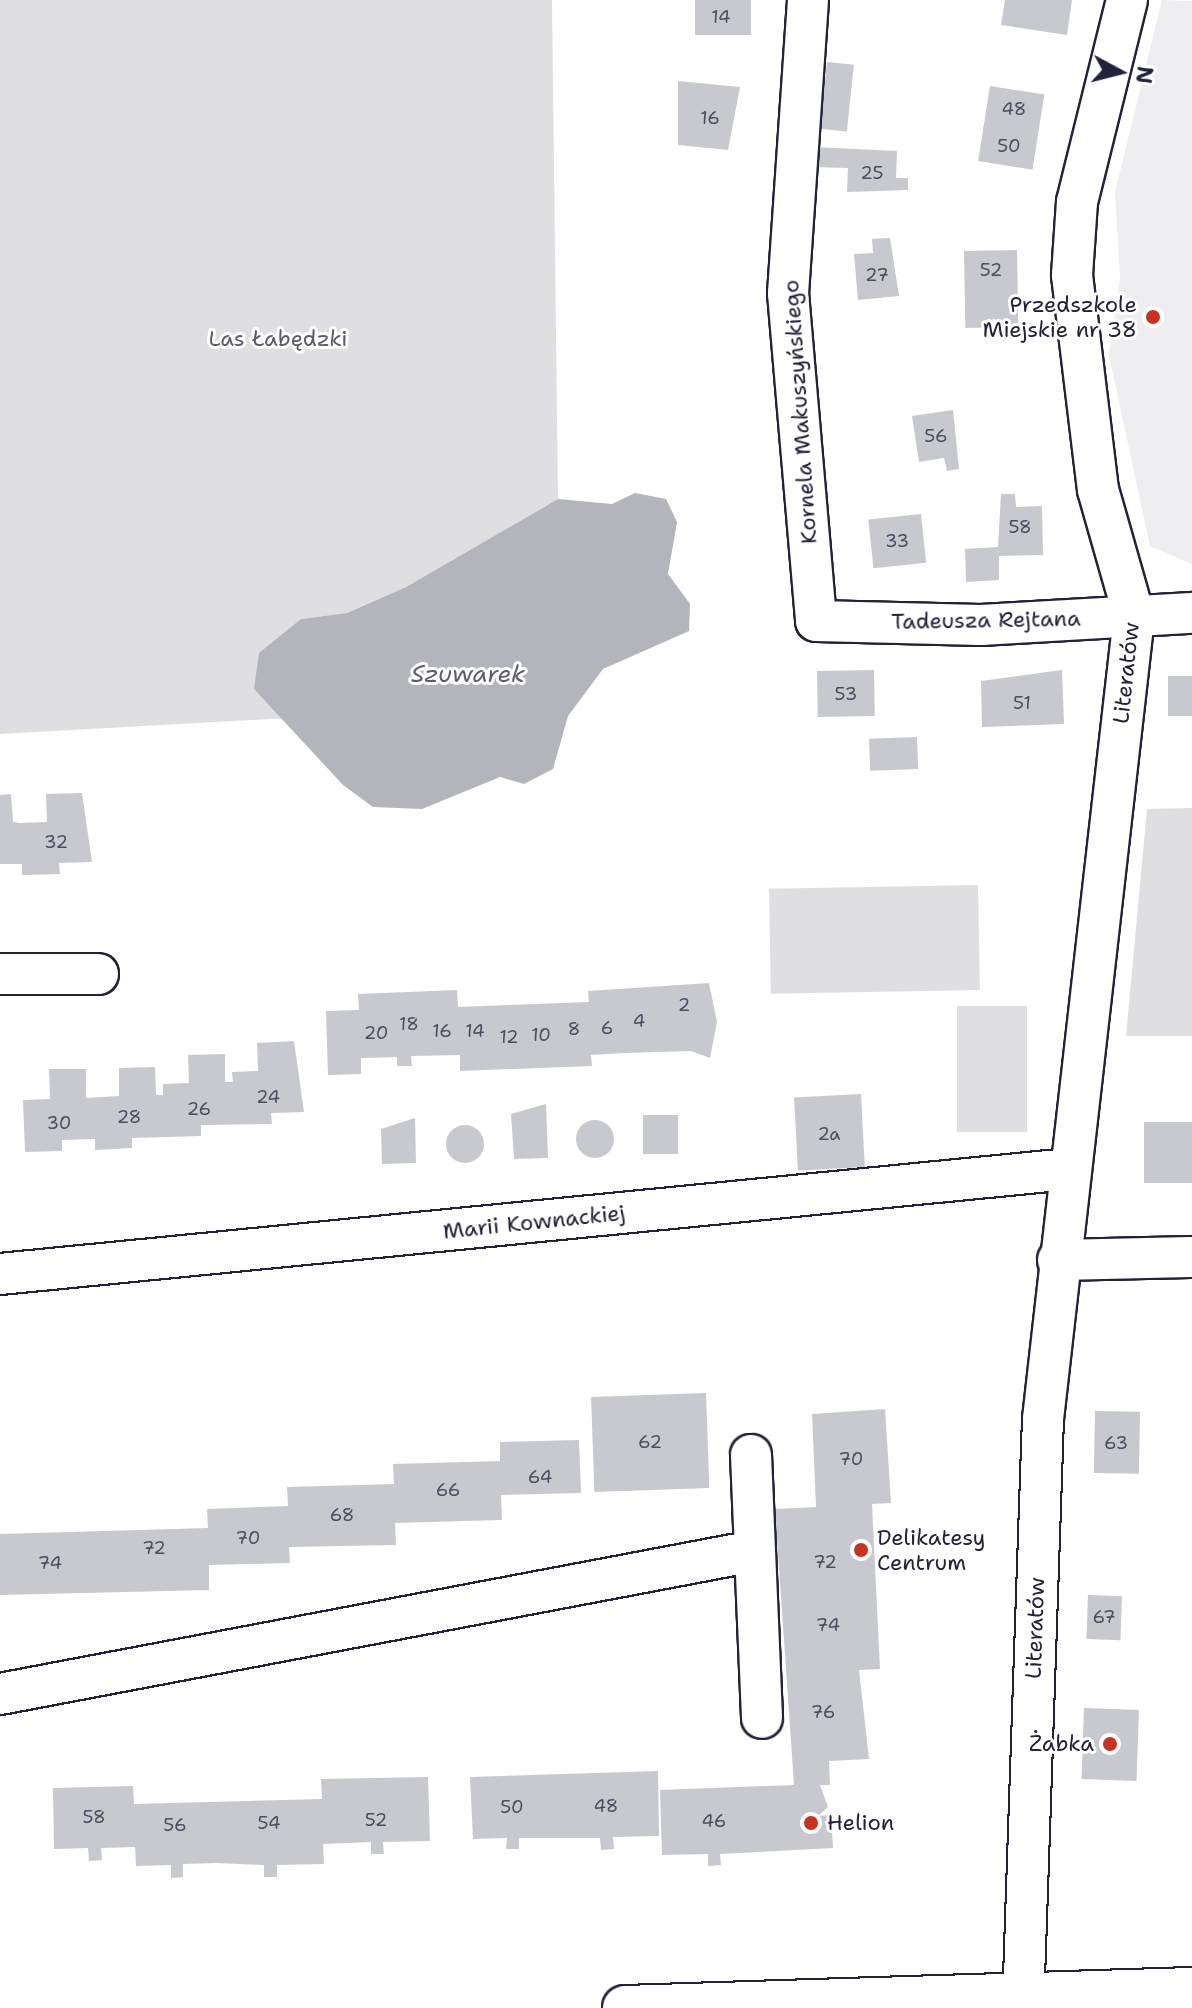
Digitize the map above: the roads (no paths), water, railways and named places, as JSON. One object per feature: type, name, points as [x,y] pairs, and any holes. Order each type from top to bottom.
[{"type":"street","name":"Kornela Makuszyńskiego","points":[[808,0],[788,293],[814,585]]},
{"type":"street","name":"Literatów","points":[[1022,2002],[1043,1419],[1068,1169],[1134,616],[1098,490],[1072,275],[1077,202],[1127,0]]},
{"type":"street","name":"Tadeusza Rejtana","points":[[814,585],[816,621],[981,625],[1192,613]]},
{"type":"street","points":[[0,974],[98,974]]},
{"type":"street","name":"Marii Kownackiej","points":[[0,1274],[1068,1169]]},
{"type":"street","points":[[1058,1260],[1192,1257]]},
{"type":"street","points":[[751,1455],[762,1718]]},
{"type":"street","points":[[0,1694],[754,1551]]},
{"type":"street","points":[[625,2008],[1022,2002],[1192,1990]]},
{"type":"water","name":"Szuwarek","points":[[635,493],[666,499],[677,522],[668,574],[690,604],[689,631],[603,669],[568,716],[553,769],[524,784],[500,777],[422,809],[373,807],[343,785],[254,689],[259,653],[301,619],[347,613],[406,587],[558,499],[612,504]]},
{"type":"place","name":"Przedszkole Miejskie nr 38","points":[[1153,317]]},
{"type":"place","name":"Delikatesy Centrum","points":[[861,1550]]},
{"type":"place","name":"Żabka","points":[[1110,1744]]},
{"type":"place","name":"Helion","points":[[811,1823]]},
{"type":"park label","name":"Las Łabędzki","points":[[278,339]]}]
